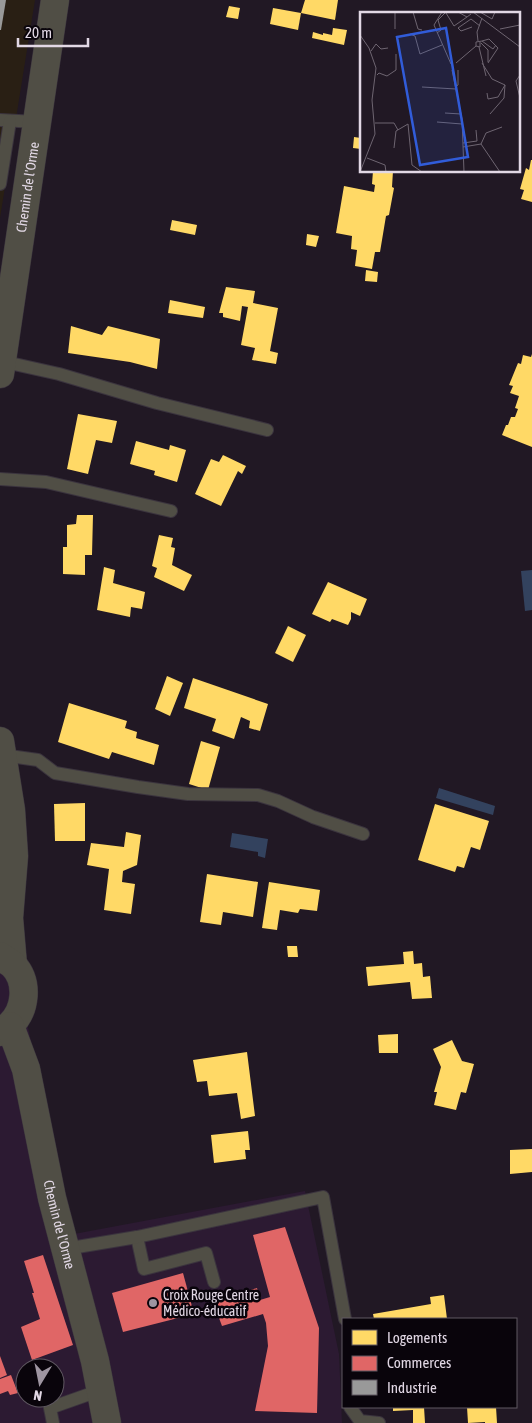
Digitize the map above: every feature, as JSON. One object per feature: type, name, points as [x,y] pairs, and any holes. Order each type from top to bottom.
[{"type":"street","name":"Chemin de l'Orme","points":[[1,368],[14,159],[37,122],[55,0]]},
{"type":"street","points":[[2,762],[11,810],[14,856],[4,925],[6,961],[19,974],[24,987],[24,1002],[19,1015],[5,1029]]},
{"type":"street","name":"Chemin de l'Orme","points":[[5,1029],[26,1069],[52,1198],[93,1352],[107,1423]]},
{"type":"lane","points":[[0,184],[14,159],[5,120],[37,122]]},
{"type":"lane","points":[[1,368],[59,374],[157,403],[267,430]]},
{"type":"lane","points":[[0,479],[46,482],[171,511]]},
{"type":"lane","points":[[2,762],[38,760],[55,774],[188,794],[258,795],[363,834]]},
{"type":"lane","points":[[65,1249],[136,1237],[323,1197],[345,1318]]},
{"type":"lane","points":[[136,1237],[144,1269],[206,1253],[214,1282]]},
{"type":"lane","points":[[53,1423],[50,1408],[101,1390]]},
{"type":"lane","points":[[351,1408],[360,1421],[379,1423]]},
{"type":"shaded area","points":[[0,0],[35,0],[0,218]]},
{"type":"shaded area","points":[[0,902],[74,1234],[305,1191],[339,1354],[342,1423],[0,1423]]},
{"type":"water","points":[[532,570],[532,610],[525,611],[521,571]]},
{"type":"water","points":[[439,788],[495,806],[493,815],[436,798]]},
{"type":"water","points":[[232,833],[268,839],[265,858],[258,856],[258,852],[230,847]]},
{"type":"building: Logements","points":[[305,0],[338,0],[335,20],[301,13]]},
{"type":"building: Logements","points":[[229,6],[240,8],[238,19],[226,17]]},
{"type":"building: Logements","points":[[273,8],[301,13],[298,30],[270,24]]},
{"type":"building: Logements","points":[[333,28],[347,30],[344,45],[312,38],[313,32],[332,35]]},
{"type":"building: Logements","points":[[354,137],[360,138],[360,149],[353,148]]},
{"type":"building: Logements","points":[[531,160],[532,202],[521,199],[524,190],[520,189],[526,168],[529,170]]},
{"type":"building: Logements","points":[[373,172],[393,172],[392,187],[394,188],[389,215],[386,216],[380,252],[375,252],[372,269],[355,266],[357,250],[351,249],[352,236],[336,233],[344,186],[374,192],[375,185],[372,184]]},
{"type":"building: Logements","points":[[172,220],[197,225],[195,235],[170,230]]},
{"type":"building: Logements","points":[[307,234],[319,236],[316,247],[306,245]]},
{"type":"building: Logements","points":[[366,270],[378,272],[377,282],[365,281]]},
{"type":"building: Logements","points":[[226,287],[255,291],[253,303],[278,308],[270,351],[278,353],[276,364],[252,360],[255,348],[241,345],[248,307],[242,306],[240,321],[223,317],[223,313],[219,313]]},
{"type":"building: Logements","points":[[170,300],[205,307],[203,318],[168,313]]},
{"type":"building: Logements","points":[[71,326],[102,335],[108,326],[160,339],[157,369],[130,362],[68,353]]},
{"type":"building: Logements","points":[[532,354],[532,447],[502,435],[506,425],[508,425],[511,417],[515,417],[518,409],[515,408],[519,396],[510,393],[513,386],[509,385],[518,363],[521,364],[523,355],[531,357]]},
{"type":"building: Logements","points":[[78,414],[117,421],[112,443],[96,440],[88,474],[67,469]]},
{"type":"building: Logements","points":[[136,441],[169,450],[170,445],[186,450],[177,482],[154,475],[155,471],[130,464]]},
{"type":"building: Logements","points":[[223,455],[246,466],[242,474],[238,471],[221,506],[195,494],[211,459],[219,462]]},
{"type":"building: Logements","points":[[77,515],[93,515],[92,555],[85,555],[85,575],[63,574],[63,547],[67,547],[67,525],[76,524]]},
{"type":"building: Logements","points":[[159,535],[173,538],[171,547],[175,548],[172,565],[192,575],[184,591],[154,577],[157,568],[152,566]]},
{"type":"building: Logements","points":[[104,567],[115,570],[113,583],[145,592],[142,609],[131,607],[130,617],[97,610]]},
{"type":"building: Logements","points":[[328,582],[367,599],[360,616],[351,612],[351,619],[348,625],[332,619],[330,622],[312,614]]},
{"type":"building: Logements","points":[[288,626],[306,635],[293,662],[275,653]]},
{"type":"building: Logements","points":[[167,676],[183,683],[170,716],[155,709]]},
{"type":"building: Logements","points":[[193,678],[268,704],[260,731],[249,728],[250,721],[241,717],[234,739],[212,731],[216,719],[184,708]]},
{"type":"building: Logements","points":[[69,703],[127,721],[125,728],[137,732],[136,738],[159,745],[154,765],[112,752],[109,759],[58,742]]},
{"type":"building: Logements","points":[[201,741],[220,747],[208,790],[189,784]]},
{"type":"building: Logements","points":[[85,803],[85,841],[55,841],[54,804]]},
{"type":"building: Logements","points":[[435,804],[489,821],[480,850],[471,847],[464,868],[457,866],[455,872],[418,860]]},
{"type":"building: Logements","points":[[126,832],[141,835],[137,865],[123,871],[122,882],[135,884],[131,914],[104,910],[109,869],[87,865],[91,843],[124,847]]},
{"type":"building: Logements","points":[[207,874],[258,882],[253,917],[223,912],[221,925],[200,922]]},
{"type":"building: Logements","points":[[269,882],[320,890],[317,911],[300,909],[298,913],[280,910],[277,930],[262,928]]},
{"type":"building: Logements","points":[[287,946],[297,946],[298,957],[288,957]]},
{"type":"building: Logements","points":[[413,951],[414,964],[422,963],[423,977],[430,976],[432,998],[412,999],[410,982],[368,986],[366,967],[404,964],[403,952]]},
{"type":"building: Logements","points":[[398,1034],[398,1053],[379,1053],[378,1035]]},
{"type":"building: Logements","points":[[452,1040],[462,1061],[474,1064],[466,1093],[461,1092],[456,1110],[434,1105],[437,1092],[434,1092],[441,1067],[433,1049]]},
{"type":"building: Logements","points":[[247,1052],[255,1116],[241,1119],[237,1093],[209,1096],[207,1081],[197,1082],[193,1060]]},
{"type":"building: Logements","points":[[248,1131],[250,1150],[245,1150],[246,1159],[214,1163],[211,1135]]},
{"type":"building: Logements","points":[[532,1149],[532,1172],[510,1174],[510,1150]]},
{"type":"building: Logements","points":[[444,1295],[447,1318],[374,1318],[373,1314],[431,1304],[430,1297]]},
{"type":"building: Logements","points":[[393,1408],[424,1408],[425,1423],[413,1423],[413,1410],[393,1411]]},
{"type":"building: Logements","points":[[467,1408],[496,1408],[497,1423],[468,1423]]},
{"type":"building: Commerces","points":[[285,1227],[319,1328],[317,1413],[255,1411],[268,1346],[266,1323],[263,1314],[222,1326],[213,1302],[257,1288],[260,1300],[270,1297],[253,1235]]},
{"type":"building: Commerces","points":[[43,1255],[73,1345],[37,1358],[31,1358],[21,1327],[40,1319],[24,1261]]},
{"type":"building: Commerces","name":"Croix Rouge Centre Médico-éducatif","points":[[183,1273],[194,1314],[123,1332],[112,1293]]},
{"type":"building: Commerces","points":[[0,1356],[7,1375],[0,1378]]},
{"type":"building: Commerces","points":[[11,1375],[15,1385],[15,1394],[10,1395],[8,1391],[0,1394],[0,1379]]},
{"type":"building: Industrie","points":[[0,0],[6,0],[1,30],[0,30]]},
{"type":"place","name":"Croix Rouge Centre Médico-éducatif","points":[[153,1303]]}]
